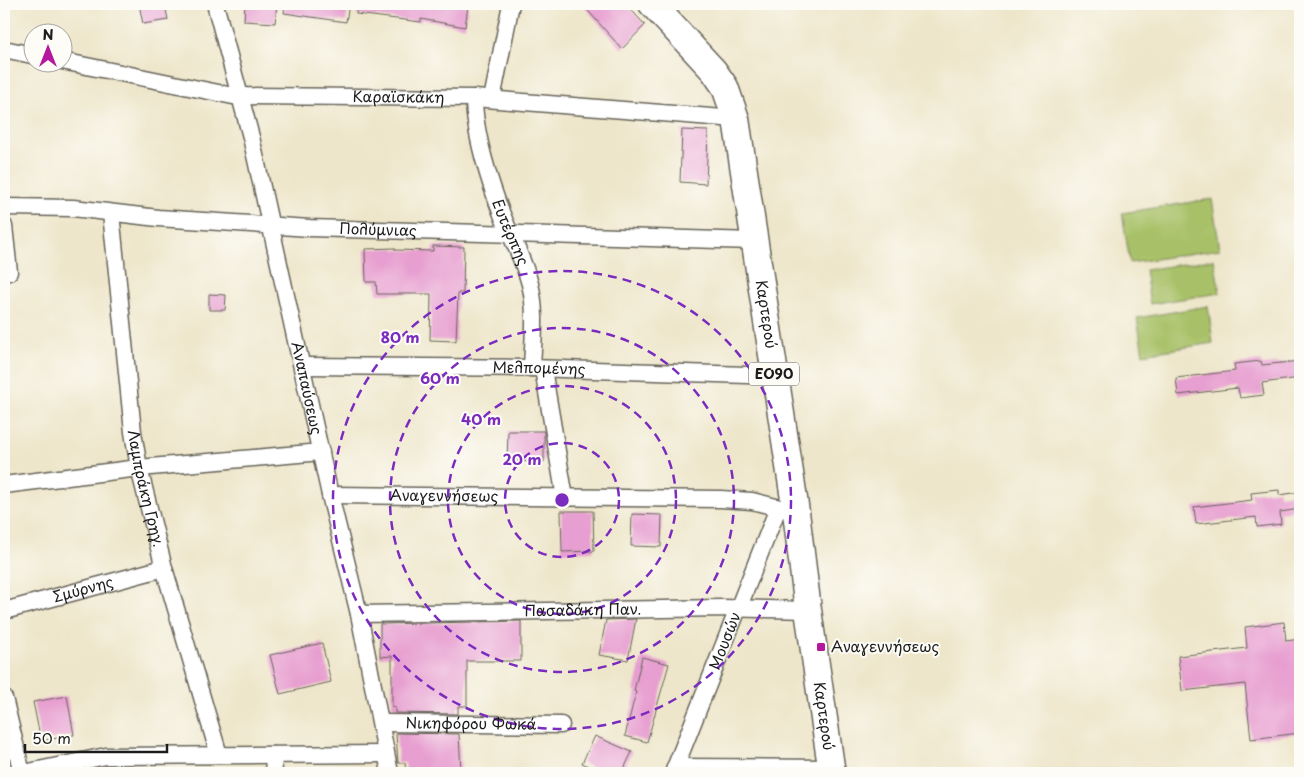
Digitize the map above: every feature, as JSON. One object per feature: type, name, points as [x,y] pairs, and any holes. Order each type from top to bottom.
[{"type":"main road","name":"Καρτερού","points":[[652,4],[714,71],[725,87],[736,119],[775,376],[787,510],[808,610],[832,771]]},
{"type":"street","name":"Αναπαύσεως","points":[[215,4],[251,137],[330,495],[359,614],[390,773]]},
{"type":"street","points":[[492,99],[511,4]]},
{"type":"street","points":[[4,49],[22,53]]},
{"type":"street","name":"Καραϊσκάκη","points":[[72,63],[239,97],[474,98],[736,119]]},
{"type":"street","name":"Ευτέρπης","points":[[474,98],[474,113],[491,180],[510,234],[525,268],[531,289],[537,368],[565,498]]},
{"type":"street","name":"Πολύμνιας","points":[[4,207],[72,208],[158,218],[271,226],[754,241]]},
{"type":"street","name":"Λαμπράκη Γρηγ.","points":[[111,213],[133,432],[139,468],[164,568],[219,755]]},
{"type":"street","points":[[4,226],[8,272]]},
{"type":"street","name":"Μελπομένης","points":[[303,366],[537,368],[775,376]]},
{"type":"street","points":[[4,485],[139,468],[321,452]]},
{"type":"street","name":"Αναγεννήσεως","points":[[330,495],[721,499],[752,501],[787,510]]},
{"type":"street","name":"Μουσών","points":[[674,770],[738,608],[787,510]]},
{"type":"street","name":"Σμύρνης","points":[[4,611],[164,568]]},
{"type":"street","name":"Πασαδάκη Παν.","points":[[359,614],[738,608],[808,610]]},
{"type":"street","points":[[4,698],[9,742],[23,773],[106,756],[386,754]]},
{"type":"street","name":"Νικηφόρου Φωκά","points":[[380,723],[561,725]]},
{"type":"street","points":[[273,755],[274,773]]},
{"type":"street","points":[[674,770],[832,771]]},
{"type":"green space","points":[[1212,199],[1220,249],[1130,263],[1122,213]]},
{"type":"green space","points":[[1214,259],[1220,293],[1150,304],[1145,270]]},
{"type":"green space","points":[[1208,306],[1213,343],[1143,354],[1137,318]]},
{"type":"building","points":[[139,4],[165,4],[168,20],[143,24]]},
{"type":"building","points":[[245,4],[277,4],[275,23],[244,21]]},
{"type":"building","points":[[285,4],[349,4],[346,22],[284,13]]},
{"type":"building","points":[[357,4],[458,4],[468,6],[465,27],[421,19],[421,22],[356,14]]},
{"type":"building","points":[[582,4],[626,4],[645,25],[622,49]]},
{"type":"building","points":[[682,130],[708,131],[706,184],[680,182]]},
{"type":"building","points":[[433,246],[464,247],[463,293],[458,293],[456,341],[430,340],[431,294],[377,294],[376,282],[366,282],[365,249],[395,248],[395,250],[433,251]]},
{"type":"building","points":[[209,294],[226,295],[225,310],[209,310]]},
{"type":"building","points":[[1261,361],[1262,365],[1300,361],[1300,378],[1262,383],[1264,395],[1240,398],[1238,388],[1178,395],[1176,378],[1235,371],[1234,364]]},
{"type":"building","points":[[508,431],[544,431],[544,462],[507,461]]},
{"type":"building","points":[[1279,490],[1279,495],[1300,492],[1300,509],[1280,512],[1281,524],[1257,527],[1256,517],[1196,524],[1194,507],[1252,500],[1251,493]]},
{"type":"building","points":[[561,511],[593,511],[594,551],[562,552]]},
{"type":"building","points":[[632,514],[662,515],[661,547],[631,546]]},
{"type":"building","points":[[636,619],[628,660],[599,655],[606,620]]},
{"type":"building","points":[[521,621],[521,661],[467,661],[467,706],[458,706],[458,714],[395,713],[395,707],[392,707],[392,656],[380,657],[380,624]]},
{"type":"building","points":[[1284,622],[1286,641],[1300,639],[1300,733],[1251,739],[1245,684],[1182,691],[1178,656],[1247,648],[1245,627]]},
{"type":"building","points":[[322,643],[331,682],[280,694],[270,655]]},
{"type":"building","points":[[642,657],[669,664],[647,742],[625,736]]},
{"type":"building","points":[[67,696],[74,735],[41,741],[33,702]]},
{"type":"building","points":[[396,733],[459,734],[461,772],[406,773],[405,763],[398,763]]},
{"type":"building","points":[[595,736],[632,752],[622,773],[604,773],[582,763]]},
{"type":"place","name":"Αναγεννήσεως","points":[[821,647]]}]
